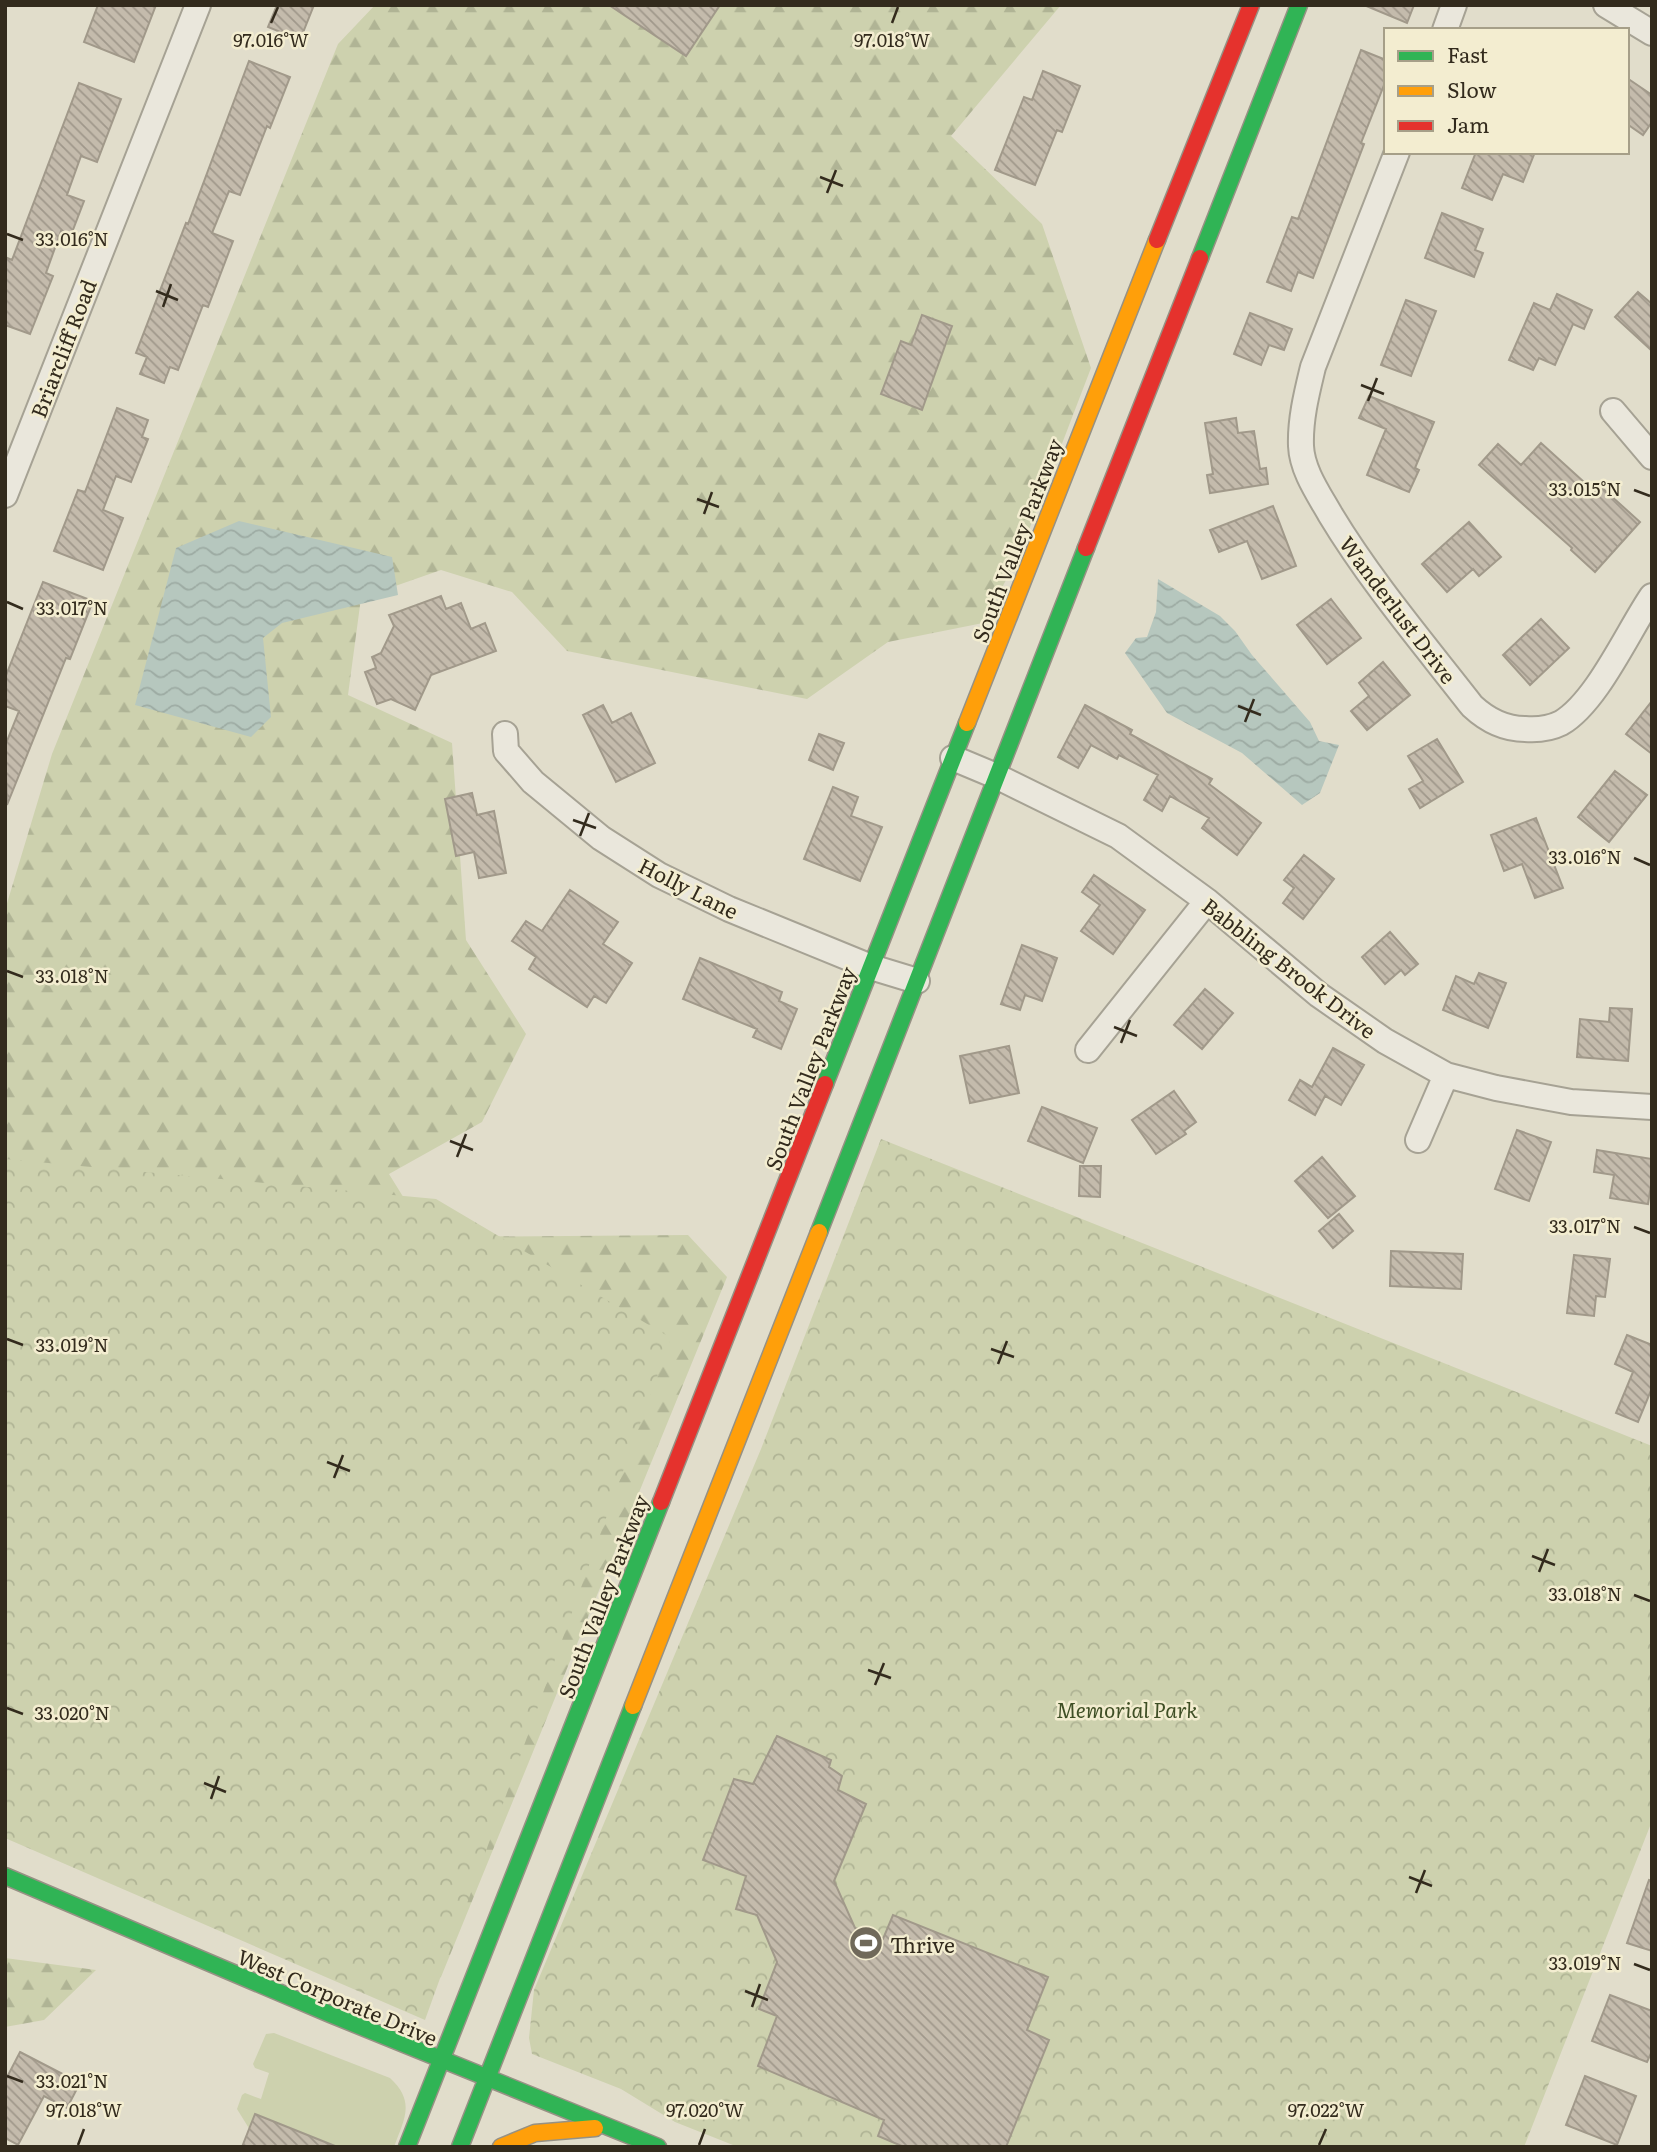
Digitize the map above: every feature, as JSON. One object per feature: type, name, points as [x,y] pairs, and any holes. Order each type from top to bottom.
[{"type":"main road","name":"South Valley Parkway","points":[[407,2147],[1251,5]]},
{"type":"main road","points":[[460,2147],[1299,5]]},
{"type":"main road","points":[[699,1405],[744,1421]]},
{"type":"main road","name":"West Corporate Drive","points":[[5,1877],[442,2061],[658,2147]]},
{"type":"main road","points":[[501,2147],[512,2140],[544,2130],[608,2127]]},
{"type":"street","name":"Briarcliff Road","points":[[5,495],[198,5]]},
{"type":"street","points":[[1446,28],[1454,5]]},
{"type":"street","points":[[1606,5],[1652,33]]},
{"type":"street","name":"Wanderlust Drive","points":[[1396,154],[1313,367],[1305,404],[1301,447],[1315,489],[1355,556],[1472,706],[1486,719],[1513,729],[1544,730],[1562,722],[1580,707],[1598,684],[1652,596]]},
{"type":"street","points":[[1613,411],[1652,457]]},
{"type":"street","name":"Holly Lane","points":[[505,734],[506,751],[533,782],[601,838],[659,874],[729,909],[871,967],[917,981]]},
{"type":"street","name":"Babbling Brook Drive","points":[[953,758],[996,776],[1118,836],[1207,901],[1320,995],[1385,1041],[1446,1074],[1496,1088],[1571,1102],[1652,1107]]},
{"type":"street","points":[[1088,1050],[1207,901]]},
{"type":"street","points":[[1418,1140],[1446,1074]]},
{"type":"green space","points":[[375,5],[1061,5],[951,136],[1042,224],[1091,368],[1019,556],[983,623],[888,642],[807,699],[567,651],[512,592],[441,570],[361,598],[348,695],[452,743],[466,940],[526,1034],[482,1122],[389,1174],[428,1237],[688,1235],[727,1277],[441,1977],[5,1830],[5,910],[52,754],[338,44]]},
{"type":"green space","name":"Memorial Park","points":[[881,1139],[1652,1446],[1652,1821],[1524,2147],[738,2147],[675,2122],[621,2089],[532,2054],[529,2038],[534,1990],[761,1449]]},
{"type":"green space","points":[[5,1159],[436,1199],[671,1338],[425,2020],[5,1838]]},
{"type":"green space","points":[[5,1958],[96,1970],[44,2020],[5,2027]]},
{"type":"green space","points":[[274,2033],[390,2078],[403,2095],[405,2103],[404,2119],[394,2147],[244,2147],[250,2130],[237,2109],[245,2093],[261,2099],[269,2073],[255,2068],[253,2064],[266,2034]]},
{"type":"water","points":[[239,521],[392,557],[398,595],[282,623],[263,638],[271,717],[251,737],[135,705],[176,548]]},
{"type":"water","points":[[1158,579],[1220,616],[1310,722],[1319,741],[1339,745],[1320,793],[1302,805],[1242,753],[1167,713],[1125,653],[1136,638],[1147,637],[1156,612]]},
{"type":"building","points":[[98,5],[156,5],[134,62],[84,42]]},
{"type":"building","points":[[277,5],[314,5],[300,40],[268,27]]},
{"type":"building","points":[[609,5],[720,5],[686,56]]},
{"type":"building","points":[[1364,5],[1414,5],[1407,23]]},
{"type":"building","points":[[1361,50],[1384,59],[1384,85],[1313,278],[1298,272],[1291,291],[1267,282],[1292,217],[1298,219]]},
{"type":"building","points":[[249,61],[290,77],[240,195],[229,191],[212,233],[233,241],[208,307],[203,305],[178,370],[170,367],[164,383],[140,374],[147,357],[136,353]]},
{"type":"building","points":[[1043,71],[1080,86],[1062,132],[1057,130],[1035,185],[995,170],[1024,97],[1032,100]]},
{"type":"building","points":[[1629,79],[1652,95],[1652,122],[1643,135],[1629,125]]},
{"type":"building","points":[[79,83],[121,99],[97,162],[81,156],[67,195],[84,201],[71,235],[61,231],[46,273],[53,276],[30,334],[5,325],[5,257],[12,260]]},
{"type":"building","points":[[1475,154],[1534,154],[1523,182],[1503,174],[1492,200],[1462,188]]},
{"type":"building","points":[[1442,213],[1483,229],[1475,250],[1483,253],[1474,277],[1425,258]]},
{"type":"building","points":[[1638,292],[1652,304],[1652,351],[1615,317]]},
{"type":"building","points":[[1557,294],[1592,310],[1584,329],[1573,324],[1555,365],[1539,358],[1533,370],[1509,360],[1534,303],[1550,310]]},
{"type":"building","points":[[1406,300],[1436,311],[1411,376],[1381,365]]},
{"type":"building","points":[[1250,313],[1292,329],[1284,350],[1269,345],[1261,365],[1234,354]]},
{"type":"building","points":[[922,315],[952,326],[922,410],[881,394],[901,341],[911,345]]},
{"type":"building","points":[[1369,396],[1434,422],[1415,468],[1419,470],[1409,492],[1367,475],[1386,429],[1359,418]]},
{"type":"building","points":[[117,408],[148,420],[142,437],[148,439],[131,482],[116,476],[103,510],[123,518],[103,570],[54,551],[78,490],[85,492]]},
{"type":"building","points":[[1236,418],[1238,433],[1254,431],[1260,469],[1266,468],[1268,484],[1210,493],[1207,475],[1213,474],[1205,423]]},
{"type":"building","points":[[1541,443],[1595,492],[1600,486],[1640,522],[1595,572],[1479,465],[1498,444],[1521,465]]},
{"type":"building","points":[[1273,506],[1296,566],[1262,579],[1247,541],[1219,552],[1210,530]]},
{"type":"building","points":[[1469,522],[1501,557],[1479,576],[1473,569],[1447,592],[1422,564]]},
{"type":"building","points":[[43,582],[93,601],[70,659],[66,658],[7,805],[5,746],[19,711],[5,706],[5,678]]},
{"type":"building","points":[[441,596],[446,609],[461,603],[471,629],[485,623],[496,651],[431,675],[415,710],[391,699],[377,704],[365,672],[376,668],[372,657],[381,653],[394,626],[389,615]]},
{"type":"building","points":[[1331,599],[1361,638],[1327,664],[1297,625]]},
{"type":"building","points":[[1541,619],[1569,648],[1530,685],[1503,655]]},
{"type":"building","points":[[1383,662],[1410,695],[1367,730],[1351,711],[1369,696],[1359,683]]},
{"type":"building","points":[[1652,701],[1652,754],[1626,734]]},
{"type":"building","points":[[603,705],[612,723],[631,713],[655,763],[616,782],[583,715]]},
{"type":"building","points":[[1085,705],[1132,730],[1130,734],[1212,779],[1209,784],[1261,823],[1237,855],[1202,828],[1209,818],[1170,796],[1162,811],[1144,800],[1158,775],[1119,755],[1117,759],[1091,745],[1078,768],[1058,757]]},
{"type":"building","points":[[819,734],[844,743],[833,770],[809,760]]},
{"type":"building","points":[[1437,739],[1463,782],[1420,808],[1409,789],[1423,781],[1408,756]]},
{"type":"building","points":[[1615,771],[1647,795],[1609,842],[1578,817]]},
{"type":"building","points":[[833,787],[858,797],[851,816],[882,827],[860,881],[804,859]]},
{"type":"building","points":[[472,793],[477,815],[494,811],[506,873],[479,878],[474,852],[456,856],[445,799]]},
{"type":"building","points":[[1536,818],[1563,888],[1535,898],[1522,864],[1504,871],[1491,835]]},
{"type":"building","points":[[1304,855],[1334,879],[1303,919],[1283,903],[1294,888],[1284,880]]},
{"type":"building","points":[[1094,875],[1145,910],[1113,954],[1081,931],[1100,905],[1082,892]]},
{"type":"building","points":[[570,890],[618,922],[603,944],[632,963],[606,1003],[594,996],[587,1007],[529,969],[536,957],[512,941],[526,921],[542,931]]},
{"type":"building","points":[[1390,932],[1418,964],[1405,975],[1401,970],[1385,984],[1362,957]]},
{"type":"building","points":[[1022,945],[1057,958],[1042,1001],[1025,995],[1020,1010],[1001,1004]]},
{"type":"building","points":[[700,958],[782,992],[779,1001],[797,1009],[781,1049],[753,1037],[757,1029],[683,999]]},
{"type":"building","points":[[1479,973],[1506,983],[1488,1028],[1443,1010],[1456,976],[1474,984]]},
{"type":"building","points":[[1205,989],[1233,1013],[1202,1049],[1174,1025]]},
{"type":"building","points":[[1610,1008],[1632,1009],[1628,1061],[1577,1057],[1580,1019],[1609,1022]]},
{"type":"building","points":[[1009,1046],[1019,1093],[970,1103],[960,1056]]},
{"type":"building","points":[[1333,1048],[1364,1065],[1341,1105],[1325,1096],[1315,1115],[1289,1100],[1300,1080],[1312,1087]]},
{"type":"building","points":[[1174,1091],[1196,1122],[1184,1131],[1186,1134],[1156,1154],[1132,1120]]},
{"type":"building","points":[[1042,1107],[1097,1128],[1083,1163],[1028,1141]]},
{"type":"building","points":[[1517,1130],[1551,1142],[1529,1201],[1495,1189]]},
{"type":"building","points":[[1597,1150],[1652,1159],[1648,1204],[1610,1198],[1614,1175],[1594,1172]]},
{"type":"building","points":[[1322,1157],[1355,1196],[1328,1218],[1295,1181]]},
{"type":"building","points":[[1080,1166],[1101,1166],[1100,1197],[1079,1196]]},
{"type":"building","points":[[1339,1214],[1353,1231],[1333,1248],[1319,1231]]},
{"type":"building","points":[[1391,1251],[1463,1254],[1461,1289],[1390,1286]]},
{"type":"building","points":[[1574,1255],[1610,1259],[1605,1297],[1596,1296],[1594,1316],[1567,1313]]},
{"type":"building","points":[[1627,1335],[1652,1345],[1652,1388],[1638,1422],[1616,1413],[1633,1372],[1615,1364]]},
{"type":"building","name":"Thrive","points":[[777,1736],[831,1760],[829,1767],[842,1776],[838,1790],[866,1804],[834,1881],[855,1928],[883,1939],[893,1915],[1048,1977],[1027,2030],[1049,2040],[1006,2147],[904,2147],[878,2136],[884,2120],[758,2066],[777,2016],[759,2009],[777,1962],[757,1915],[736,1909],[746,1876],[703,1860],[734,1779],[753,1784]]},
{"type":"building","points":[[1649,1880],[1652,1881],[1652,1951],[1627,1943]]},
{"type":"building","points":[[1610,1995],[1652,2011],[1652,2051],[1647,2062],[1592,2041]]},
{"type":"building","points":[[20,2052],[80,2083],[67,2108],[44,2096],[18,2145],[5,2138],[5,2081]]},
{"type":"building","points":[[1585,2076],[1636,2096],[1617,2145],[1566,2125]]},
{"type":"building","points":[[255,2114],[335,2146],[335,2147],[242,2147]]},
{"type":"traffic: fast","points":[[1200,258],[1299,5]]},
{"type":"traffic: fast","points":[[819,1232],[1086,548]]},
{"type":"traffic: fast","points":[[825,1084],[967,723]]},
{"type":"traffic: fast","points":[[407,2147],[661,1502]]},
{"type":"traffic: fast","points":[[460,2147],[633,1706]]},
{"type":"traffic: fast","points":[[5,1876],[330,2014],[658,2147]]},
{"type":"traffic: slow","points":[[967,723],[1157,240]]},
{"type":"traffic: slow","points":[[633,1706],[819,1232]]},
{"type":"traffic: slow","points":[[501,2147],[535,2133],[595,2128]]},
{"type":"traffic: jam","points":[[1157,240],[1251,5]]},
{"type":"traffic: jam","points":[[1086,548],[1200,258]]},
{"type":"traffic: jam","points":[[661,1502],[825,1084]]},
{"type":"place","name":"Thrive","points":[[866,1943]]}]
